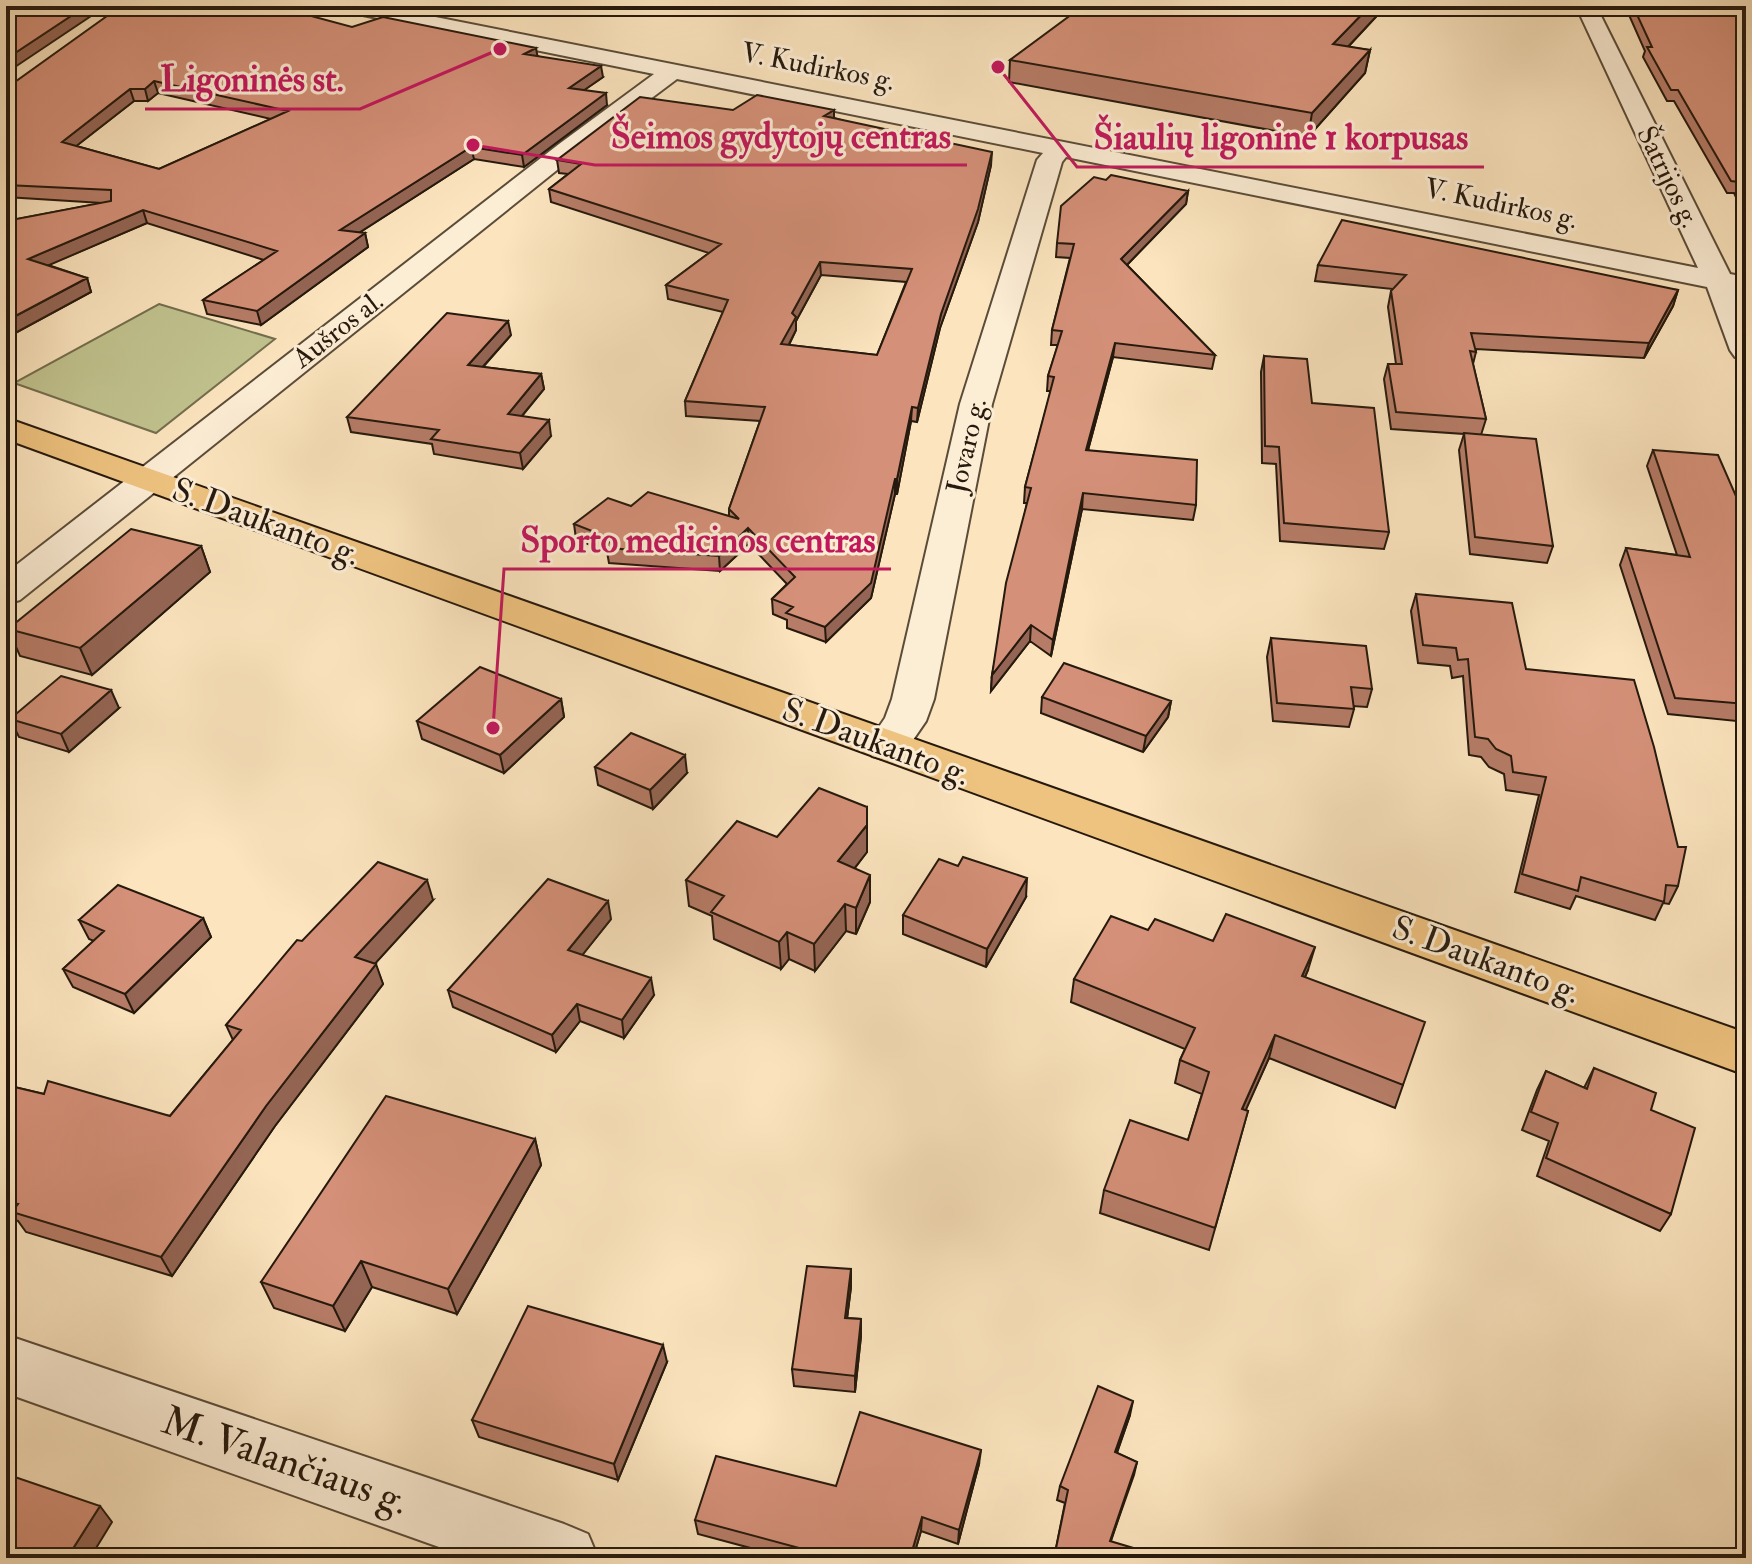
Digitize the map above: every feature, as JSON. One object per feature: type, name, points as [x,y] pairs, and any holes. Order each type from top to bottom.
[{"type":"main road","name":"S. Daukanto g.","points":[[6,428],[1746,1054]]},
{"type":"street","name":"V. Kudirkos g.","points":[[348,6],[1733,284]]},
{"type":"street","name":"Šatrijos g.","points":[[1586,6],[1733,284],[1746,350]]},
{"type":"street","name":"Aušros al.","points":[[6,592],[568,149],[673,71]]},
{"type":"street","name":"Jovaro g.","points":[[887,746],[905,721],[913,699],[976,404],[1050,160],[1060,149]]},
{"type":"street","name":"M. Valančiaus g.","points":[[6,1364],[564,1558]]},
{"type":"green space","points":[[159,304],[275,339],[156,433],[14,383]]},
{"type":"building","points":[[6,6],[86,6],[6,59]]},
{"type":"building","points":[[121,6],[274,6],[352,27],[383,17],[536,48],[524,54],[601,66],[569,88],[606,93],[522,155],[471,147],[340,230],[365,233],[257,311],[203,300],[277,251],[143,210],[28,259],[87,278],[6,321],[6,221],[111,201],[111,190],[6,185],[6,85],[12,84]],"holes":[[[154,81],[288,111],[159,169],[62,142],[130,89],[145,89]]]},
{"type":"building","points":[[1083,6],[1133,10],[1139,6],[1370,6],[1333,44],[1370,50],[1312,113],[1010,60]]},
{"type":"building","points":[[1633,6],[1746,6],[1746,197],[1739,182],[1731,181],[1678,90],[1671,90],[1647,47],[1652,47]]},
{"type":"building","points":[[757,95],[834,110],[824,116],[992,152],[978,209],[941,314],[918,408],[912,407],[871,583],[825,627],[786,613],[793,607],[772,599],[795,577],[748,528],[719,556],[607,548],[610,538],[574,524],[608,498],[631,506],[648,492],[739,519],[729,509],[765,407],[685,401],[728,300],[666,285],[721,244],[549,189],[581,164],[557,160],[640,97],[733,110]],"holes":[[[820,262],[912,269],[877,355],[781,344],[796,317],[792,313]]]},
{"type":"building","points":[[1111,175],[1188,191],[1121,259],[1215,355],[1115,343],[1086,450],[1197,460],[1196,505],[1083,493],[1053,640],[1031,625],[992,675],[1006,583],[1031,488],[1025,487],[1054,377],[1048,376],[1062,331],[1052,330],[1074,244],[1057,243],[1061,206],[1094,177],[1106,180]]},
{"type":"building","points":[[1342,220],[1678,290],[1649,343],[1471,333],[1476,352],[1470,351],[1486,419],[1396,412],[1388,364],[1402,364],[1391,291],[1406,275],[1318,265]]},
{"type":"building","points":[[447,313],[508,321],[468,365],[541,374],[508,414],[549,420],[520,453],[431,439],[439,430],[347,417]]},
{"type":"building","points":[[1264,356],[1307,359],[1312,403],[1374,408],[1389,532],[1284,523],[1279,447],[1265,446]]},
{"type":"building","points":[[1464,433],[1536,439],[1553,546],[1475,537]]},
{"type":"building","points":[[1653,450],[1718,455],[1746,519],[1746,704],[1675,698],[1626,548],[1690,557]]},
{"type":"building","points":[[131,529],[201,546],[80,648],[8,629]]},
{"type":"building","points":[[1416,594],[1512,603],[1526,669],[1634,680],[1678,847],[1686,847],[1678,886],[1666,885],[1664,902],[1581,877],[1578,891],[1522,874],[1546,777],[1513,772],[1511,756],[1496,749],[1488,739],[1475,737],[1468,659],[1458,660],[1456,648],[1423,645]]},
{"type":"building","points":[[1271,638],[1366,646],[1372,689],[1351,687],[1354,709],[1277,703]]},
{"type":"building","points":[[1064,663],[1171,701],[1146,736],[1042,697]]},
{"type":"building","points":[[480,667],[561,699],[500,755],[417,721]]},
{"type":"building","points":[[61,676],[111,690],[61,734],[10,719]]},
{"type":"building","points":[[631,733],[685,755],[650,790],[595,767]]},
{"type":"building","points":[[819,788],[867,807],[867,825],[838,861],[870,875],[856,908],[845,904],[814,944],[787,932],[779,942],[711,912],[724,896],[686,880],[737,821],[777,837]]},
{"type":"building","points":[[963,857],[1027,878],[987,949],[903,915],[939,859],[958,866]]},
{"type":"building","points":[[378,862],[427,880],[355,957],[376,964],[266,1106],[161,1257],[12,1212],[18,1204],[6,1202],[6,1085],[44,1094],[48,1081],[170,1116],[241,1030],[226,1025],[297,940],[302,941]]},
{"type":"building","points":[[548,879],[608,901],[568,950],[651,978],[622,1020],[577,1004],[552,1035],[448,990]]},
{"type":"building","points":[[118,885],[203,918],[125,994],[63,969],[104,931],[79,920]]},
{"type":"building","points":[[1226,914],[1315,947],[1302,976],[1425,1022],[1403,1085],[1275,1035],[1242,1109],[1248,1111],[1215,1228],[1104,1190],[1130,1120],[1188,1140],[1209,1072],[1180,1060],[1195,1028],[1074,979],[1111,916],[1148,930],[1155,919],[1213,941]]},
{"type":"building","points":[[1594,1068],[1656,1093],[1651,1110],[1695,1128],[1671,1214],[1546,1158],[1558,1123],[1531,1112],[1546,1071],[1587,1089]]},
{"type":"building","points":[[386,1096],[535,1139],[448,1289],[361,1261],[333,1306],[261,1282]]},
{"type":"building","points":[[807,1266],[851,1269],[845,1318],[861,1319],[855,1376],[792,1369]]},
{"type":"building","points":[[528,1306],[663,1345],[614,1464],[472,1420]]},
{"type":"building","points":[[1098,1386],[1133,1401],[1115,1452],[1137,1462],[1110,1541],[1167,1558],[1054,1558],[1068,1490],[1060,1486]]},
{"type":"building","points":[[860,1412],[981,1450],[959,1530],[922,1517],[910,1558],[817,1558],[813,1557],[814,1552],[695,1520],[716,1456],[836,1486]]},
{"type":"building","points":[[6,1474],[100,1506],[67,1558],[6,1558]]},
{"type":"place","name":"Ligoninės st.","points":[[500,49]]},
{"type":"place","name":"Šiaulių ligoninė 1 korpusas","points":[[998,67]]},
{"type":"place","name":"Šeimos gydytojų centras","points":[[473,145]]},
{"type":"place","name":"Sporto medicinos centras","points":[[493,728]]}]
